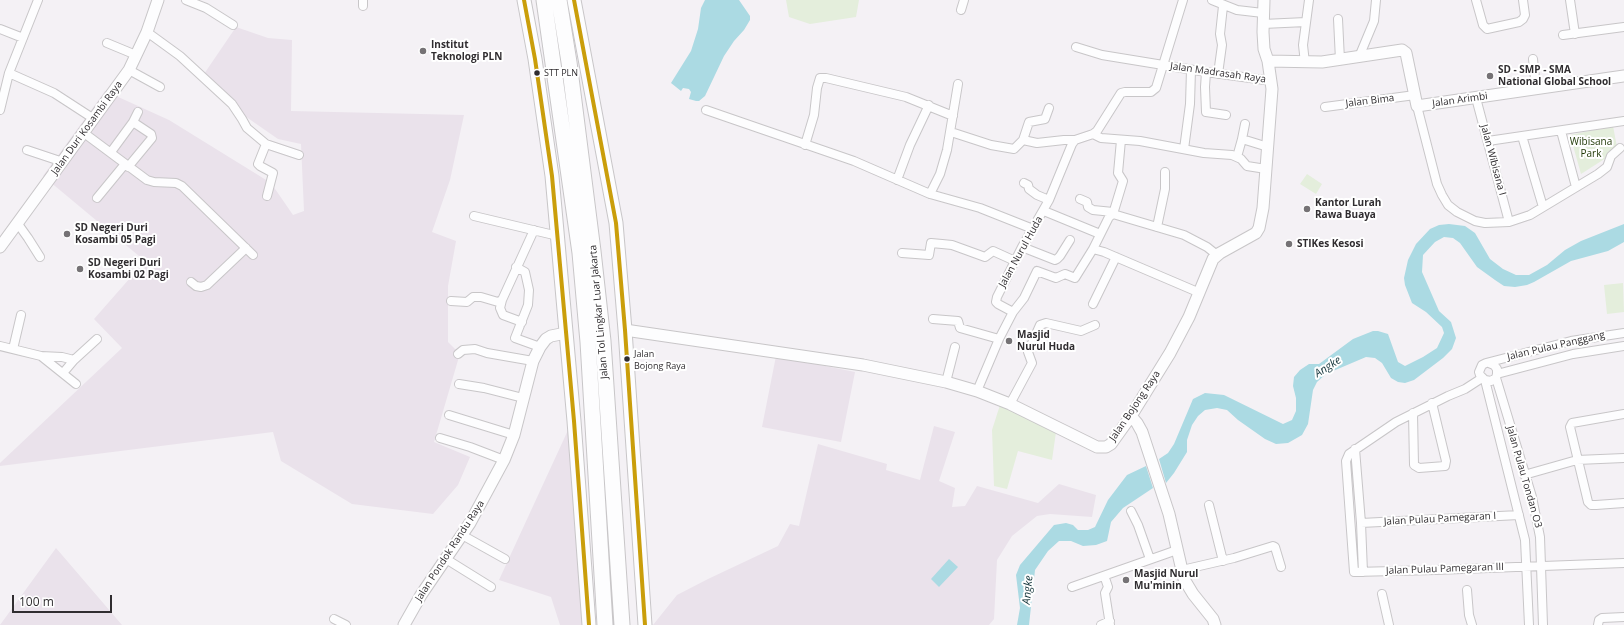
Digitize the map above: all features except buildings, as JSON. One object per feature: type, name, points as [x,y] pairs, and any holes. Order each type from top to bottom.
[{"type":"highway","name":"Jalan Tol Lingkar Luar Jakarta","points":[[544,0],[580,253],[588,342],[605,625]]},
{"type":"highway","name":"Jalan Tol Lingkar Luar Jakarta","points":[[559,0],[569,62],[603,341],[622,625]]},
{"type":"main road","points":[[524,0],[547,138],[558,236],[574,421],[589,625]]},
{"type":"main road","points":[[574,0],[616,223],[625,330],[644,625]]},
{"type":"street","points":[[0,110],[9,73],[38,0]]},
{"type":"street","name":"Jalan Duri Kosambi Raya","points":[[0,246],[18,224],[129,70],[147,32],[158,0]]},
{"type":"street","points":[[186,0],[206,8],[233,25]]},
{"type":"street","points":[[961,10],[964,0]]},
{"type":"street","name":"Jalan Madrasah Raya","points":[[1090,135],[1100,127],[1121,93],[1154,91],[1164,65],[1183,0]]},
{"type":"street","points":[[1212,0],[1223,6],[1263,18],[1306,22]]},
{"type":"street","points":[[1080,198],[1087,202],[1088,207],[1093,210],[1113,213],[1196,240],[1217,255],[1256,233],[1261,222],[1263,208],[1272,81],[1264,49],[1264,0]]},
{"type":"street","points":[[1305,63],[1303,45],[1309,0]]},
{"type":"street","points":[[1359,56],[1374,21],[1376,0]]},
{"type":"street","points":[[1476,0],[1483,25],[1487,29],[1523,20],[1525,15],[1523,0]]},
{"type":"street","points":[[1570,0],[1575,34]]},
{"type":"street","points":[[1218,74],[1222,46],[1220,34],[1223,6]]},
{"type":"street","points":[[1338,19],[1340,60]]},
{"type":"street","points":[[1563,35],[1624,27]]},
{"type":"street","points":[[0,29],[23,38]]},
{"type":"street","points":[[147,32],[180,56],[226,99],[242,119],[247,128],[266,144],[299,155]]},
{"type":"street","points":[[107,44],[136,55]]},
{"type":"street","name":"Jalan Madrasah Raya","points":[[1076,47],[1102,55],[1191,70],[1272,81]]},
{"type":"street","points":[[1268,61],[1305,63],[1340,60],[1399,50],[1404,51],[1406,53],[1416,101],[1437,184],[1448,205],[1457,212],[1486,223],[1509,222],[1543,207],[1598,174],[1607,167],[1611,156],[1620,148]]},
{"type":"street","points":[[1533,59],[1536,89]]},
{"type":"street","points":[[129,70],[160,87]]},
{"type":"street","points":[[1184,149],[1190,104],[1191,70]]},
{"type":"street","points":[[1206,72],[1206,112],[1226,114]]},
{"type":"street","points":[[9,73],[54,93],[94,119]]},
{"type":"street","name":"Jalan Arimbi","points":[[1416,101],[1476,98],[1624,76]]},
{"type":"street","points":[[805,145],[814,115],[817,88],[820,78],[826,78],[906,97],[929,105],[953,116]]},
{"type":"street","points":[[930,194],[940,174],[951,132],[958,84]]},
{"type":"street","name":"Jalan Wibisana I","points":[[1476,98],[1509,222]]},
{"type":"street","name":"Jalan Bima","points":[[1325,107],[1416,101]]},
{"type":"street","points":[[897,180],[910,145],[929,105]]},
{"type":"street","points":[[951,132],[991,145],[1014,149],[1023,140],[1029,122],[1045,119],[1049,108]]},
{"type":"street","points":[[706,110],[859,163],[930,194],[980,208],[1033,229]]},
{"type":"street","points":[[111,152],[133,122],[138,112]]},
{"type":"street","points":[[97,198],[152,136],[133,122]]},
{"type":"street","points":[[1488,141],[1624,122]]},
{"type":"street","points":[[1237,157],[1246,124]]},
{"type":"street","points":[[1561,131],[1576,187]]},
{"type":"street","points":[[84,133],[147,180],[154,182],[176,183],[182,186],[253,255]]},
{"type":"street","points":[[1023,140],[1037,144],[1064,140],[1076,140],[1090,135],[1101,138],[1140,141],[1204,153],[1232,155],[1237,157],[1247,166],[1266,169]]},
{"type":"street","points":[[1522,136],[1543,207]]},
{"type":"street","points":[[1242,138],[1268,147]]},
{"type":"street","name":"Jalan Nurul Huda","points":[[1013,312],[998,304],[996,300],[1014,261],[1044,211],[1070,148],[1076,140]]},
{"type":"street","points":[[977,391],[999,339],[1013,312],[1024,298],[1037,271],[1056,278],[1065,274],[1075,278],[1093,249],[1109,217],[1113,213],[1123,181],[1118,173],[1122,140]]},
{"type":"street","points":[[266,144],[258,164],[273,173],[267,196]]},
{"type":"street","points":[[27,150],[63,162]]},
{"type":"street","points":[[1157,227],[1165,189],[1165,172]]},
{"type":"street","points":[[1024,183],[1028,185],[1029,190],[1049,200]]},
{"type":"street","points":[[1044,211],[1100,234]]},
{"type":"street","points":[[474,216],[558,236]]},
{"type":"street","points":[[18,224],[40,257]]},
{"type":"street","points":[[522,322],[503,315],[500,308],[516,267],[534,230]]},
{"type":"street","points":[[1022,247],[1055,260],[1060,256],[1070,240]]},
{"type":"street","points":[[902,253],[929,255],[931,243],[952,245],[985,256],[993,251],[1014,261]]},
{"type":"street","points":[[192,282],[196,286],[200,287],[206,285],[246,248]]},
{"type":"street","points":[[1093,249],[1116,257],[1200,293]]},
{"type":"street","name":"Jalan Bojong Raya","points":[[625,330],[863,366],[946,382],[977,391],[1010,404],[1097,447],[1102,448],[1111,444],[1131,416],[1170,353],[1200,293],[1210,264],[1217,255]]},
{"type":"street","points":[[1093,304],[1116,257]]},
{"type":"street","points":[[516,267],[525,272],[530,290],[528,305],[515,338],[540,347]]},
{"type":"street","points":[[451,301],[467,302],[473,297],[481,297],[498,302],[502,300]]},
{"type":"street","points":[[13,349],[21,315]]},
{"type":"street","points":[[933,319],[958,321],[960,328],[999,339]]},
{"type":"street","points":[[1010,404],[1032,363],[1028,352],[1040,326],[1046,323],[1081,331],[1095,326]]},
{"type":"street","name":"Jalan Pondok Randu Raya","points":[[404,625],[421,595],[462,535],[490,488],[504,460],[514,435],[533,361],[540,347],[546,339],[551,336],[566,333]]},
{"type":"street","name":"Jalan Pulau Panggang","points":[[1489,363],[1571,341],[1624,333]]},
{"type":"street","points":[[63,373],[74,360],[97,339]]},
{"type":"street","points":[[0,346],[41,356],[62,357],[74,360]]},
{"type":"street","name":"Jalan Pulau Panggang","points":[[1496,376],[1573,354],[1624,346]]},
{"type":"street","points":[[946,382],[955,348]]},
{"type":"street","points":[[458,354],[462,350],[475,349],[487,353],[533,361]]},
{"type":"street","points":[[41,356],[76,384]]},
{"type":"street","points":[[1489,363],[1494,365],[1497,369],[1496,376],[1490,381],[1484,379],[1480,375],[1480,368],[1482,365],[1489,363]]},
{"type":"street","name":"Jalan Pulau Tondan O3","points":[[1496,376],[1524,475],[1532,497],[1540,537],[1543,625]]},
{"type":"street","points":[[1355,450],[1361,523],[1363,572],[1356,572],[1353,570],[1346,460],[1349,454],[1396,422],[1432,403],[1484,379]]},
{"type":"street","name":"Jalan Pulau Tondan O3","points":[[1484,379],[1525,540],[1529,625]]},
{"type":"street","points":[[459,384],[484,388],[523,398]]},
{"type":"street","points":[[1413,413],[1414,465],[1419,468],[1445,466],[1446,461],[1432,403]]},
{"type":"street","points":[[1624,414],[1571,424],[1570,429],[1588,502],[1596,505],[1624,504]]},
{"type":"street","points":[[449,415],[514,435]]},
{"type":"street","points":[[1131,416],[1142,432],[1169,514],[1182,570],[1188,586],[1206,609],[1215,625]]},
{"type":"street","points":[[440,438],[470,447],[504,460]]},
{"type":"street","points":[[1524,475],[1578,460],[1624,458]]},
{"type":"street","points":[[1209,505],[1223,561]]},
{"type":"street","points":[[1131,511],[1138,525],[1150,559]]},
{"type":"street","name":"Jalan Pulau Pamegaran I","points":[[1361,523],[1519,515]]},
{"type":"street","points":[[462,535],[505,559]]},
{"type":"street","points":[[1182,570],[1223,561],[1274,546],[1281,567]]},
{"type":"street","points":[[1072,587],[1177,550]]},
{"type":"street","points":[[446,559],[491,587]]},
{"type":"street","name":"Jalan Pulau Pamegaran III","points":[[1363,572],[1624,563]]},
{"type":"street","points":[[1101,625],[1110,623],[1105,593],[1108,587],[1105,578],[1106,575]]},
{"type":"street","points":[[1467,590],[1469,615],[1472,625]]},
{"type":"street","points":[[1382,594],[1389,625]]},
{"type":"street","points":[[1599,622],[1624,617]]},
{"type":"street","points":[[334,619],[346,625]]},
{"type":"shaded area","points":[[236,27],[268,38],[292,40],[291,111],[464,115],[450,180],[432,232],[456,241],[448,286],[448,342],[456,350],[461,350],[434,442],[470,457],[458,485],[433,514],[352,504],[281,461],[273,432],[0,466],[0,463],[122,348],[94,319],[145,261],[43,176],[105,91],[169,120],[271,183],[293,215],[304,211],[301,144],[278,139],[216,96],[204,74]]},
{"type":"shaded area","points":[[776,356],[855,372],[841,442],[762,427]]},
{"type":"shaded area","points":[[934,426],[955,432],[939,481],[955,488],[952,507],[965,506],[977,486],[1038,503],[1059,484],[1096,495],[1092,517],[1050,514],[1037,516],[1012,536],[997,560],[994,619],[989,625],[653,625],[677,595],[778,546],[790,524],[799,526],[818,444],[887,464],[886,470],[920,480]]},
{"type":"shaded area","points":[[569,428],[583,625],[560,625],[551,597],[499,580]]},
{"type":"shaded area","points":[[56,548],[122,625],[0,625]]},
{"type":"green space","points":[[786,0],[859,0],[856,17],[810,24],[789,17]]},
{"type":"green space","name":"Wibisana Park","points":[[1613,126],[1617,147],[1606,158],[1581,174],[1570,135]]},
{"type":"green space","points":[[1307,174],[1322,184],[1316,194],[1300,184]]},
{"type":"green space","points":[[1623,283],[1624,312],[1607,314],[1604,285]]},
{"type":"green space","points":[[1000,405],[1056,432],[1052,460],[1018,451],[1007,489],[994,486],[992,430]]},
{"type":"water","points":[[705,0],[739,0],[750,16],[750,20],[724,56],[705,96],[699,101],[696,101],[689,99],[691,92],[689,89],[683,88],[681,91],[671,83],[691,51],[698,29],[701,8]]},
{"type":"water","name":"Angke","points":[[1449,224],[1465,226],[1475,233],[1490,259],[1503,269],[1516,275],[1529,275],[1547,265],[1565,250],[1581,241],[1624,224],[1624,242],[1608,251],[1571,261],[1527,285],[1515,287],[1504,286],[1495,280],[1477,267],[1460,243],[1453,238],[1444,237],[1435,242],[1423,255],[1422,272],[1439,311],[1451,322],[1456,338],[1452,349],[1443,358],[1414,380],[1405,383],[1398,382],[1391,378],[1382,363],[1375,358],[1366,357],[1326,374],[1317,382],[1313,390],[1308,424],[1302,435],[1288,443],[1276,444],[1265,439],[1238,420],[1227,410],[1217,408],[1205,410],[1198,416],[1192,425],[1187,440],[1187,452],[1166,483],[1159,459],[1168,453],[1174,444],[1193,399],[1205,393],[1224,395],[1283,424],[1292,420],[1296,411],[1296,398],[1293,386],[1294,377],[1300,370],[1309,364],[1319,364],[1353,339],[1373,331],[1388,334],[1398,362],[1405,366],[1437,348],[1444,333],[1442,327],[1426,312],[1412,303],[1404,278],[1408,260],[1416,244],[1430,229],[1439,225]]},
{"type":"water","name":"Angke","points":[[1146,466],[1153,488],[1123,508],[1111,522],[1107,541],[1096,545],[1083,546],[1071,541],[1059,541],[1048,551],[1035,570],[1029,625],[1017,625],[1020,608],[1016,575],[1020,565],[1054,525],[1066,523],[1073,525],[1078,530],[1088,530],[1095,527],[1108,500],[1127,475]]},
{"type":"water","points":[[949,559],[958,567],[939,587],[931,579]]},
{"type":"transit line","points":[[524,0],[535,59],[552,176],[574,421],[589,625]]},
{"type":"transit line","points":[[574,0],[616,223],[625,330],[645,625]]},
{"type":"place","name":"Institut Teknologi PLN","points":[[423,51]]},
{"type":"place","name":"STT PLN","points":[[537,73]]},
{"type":"place","name":"SD - SMP - SMA National Global School","points":[[1490,76]]},
{"type":"place","name":"Kantor Lurah Rawa Buaya","points":[[1307,209]]},
{"type":"place","name":"SD Negeri Duri Kosambi 05 Pagi","points":[[67,234]]},
{"type":"place","name":"STIKes Kesosi","points":[[1289,244]]},
{"type":"place","name":"SD Negeri Duri Kosambi 02 Pagi","points":[[80,269]]},
{"type":"place","name":"Masjid Nurul Huda","points":[[1009,341]]},
{"type":"place","name":"Jalan Bojong Raya","points":[[627,359]]},
{"type":"place","name":"Masjid Nurul Mu'minin","points":[[1126,580]]}]
